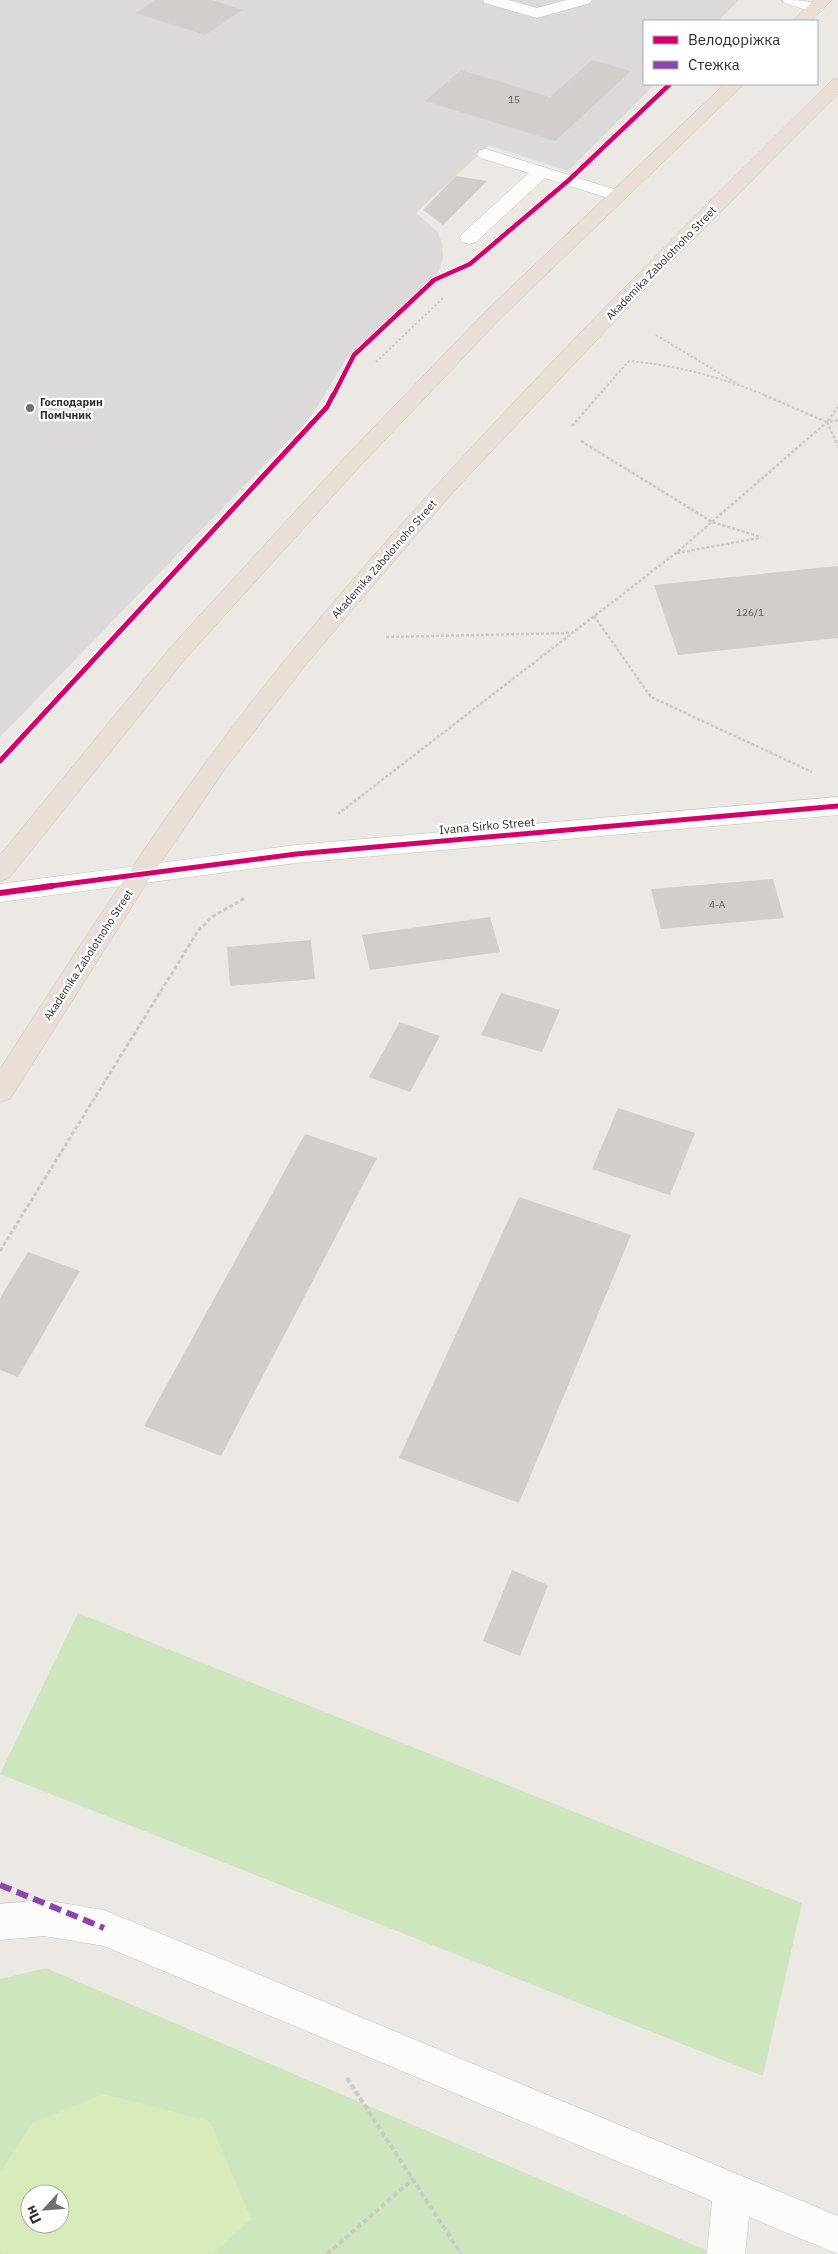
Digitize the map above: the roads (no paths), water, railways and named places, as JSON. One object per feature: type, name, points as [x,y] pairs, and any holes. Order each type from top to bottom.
[{"type":"highway","points":[[802,20],[819,4]]},
{"type":"highway","points":[[0,872],[178,653],[336,480],[492,316],[734,85]]},
{"type":"highway","name":"Akademika Zabolotnoho Street","points":[[0,1091],[140,875],[217,763],[298,658],[447,486],[653,269],[835,91]]},
{"type":"street","points":[[491,0],[537,13],[584,0]]},
{"type":"street","points":[[790,0],[819,4]]},
{"type":"street","points":[[486,154],[617,196]]},
{"type":"street","points":[[468,238],[542,171]]},
{"type":"street","name":"Ivana Sirko Street","points":[[0,893],[296,854],[838,806]]},
{"type":"street","points":[[0,1922],[44,1918],[104,1928],[838,2235]]},
{"type":"street","points":[[726,2254],[732,2191]]},
{"type":"place","name":"Господарин Помічник","points":[[30,408]]}]
